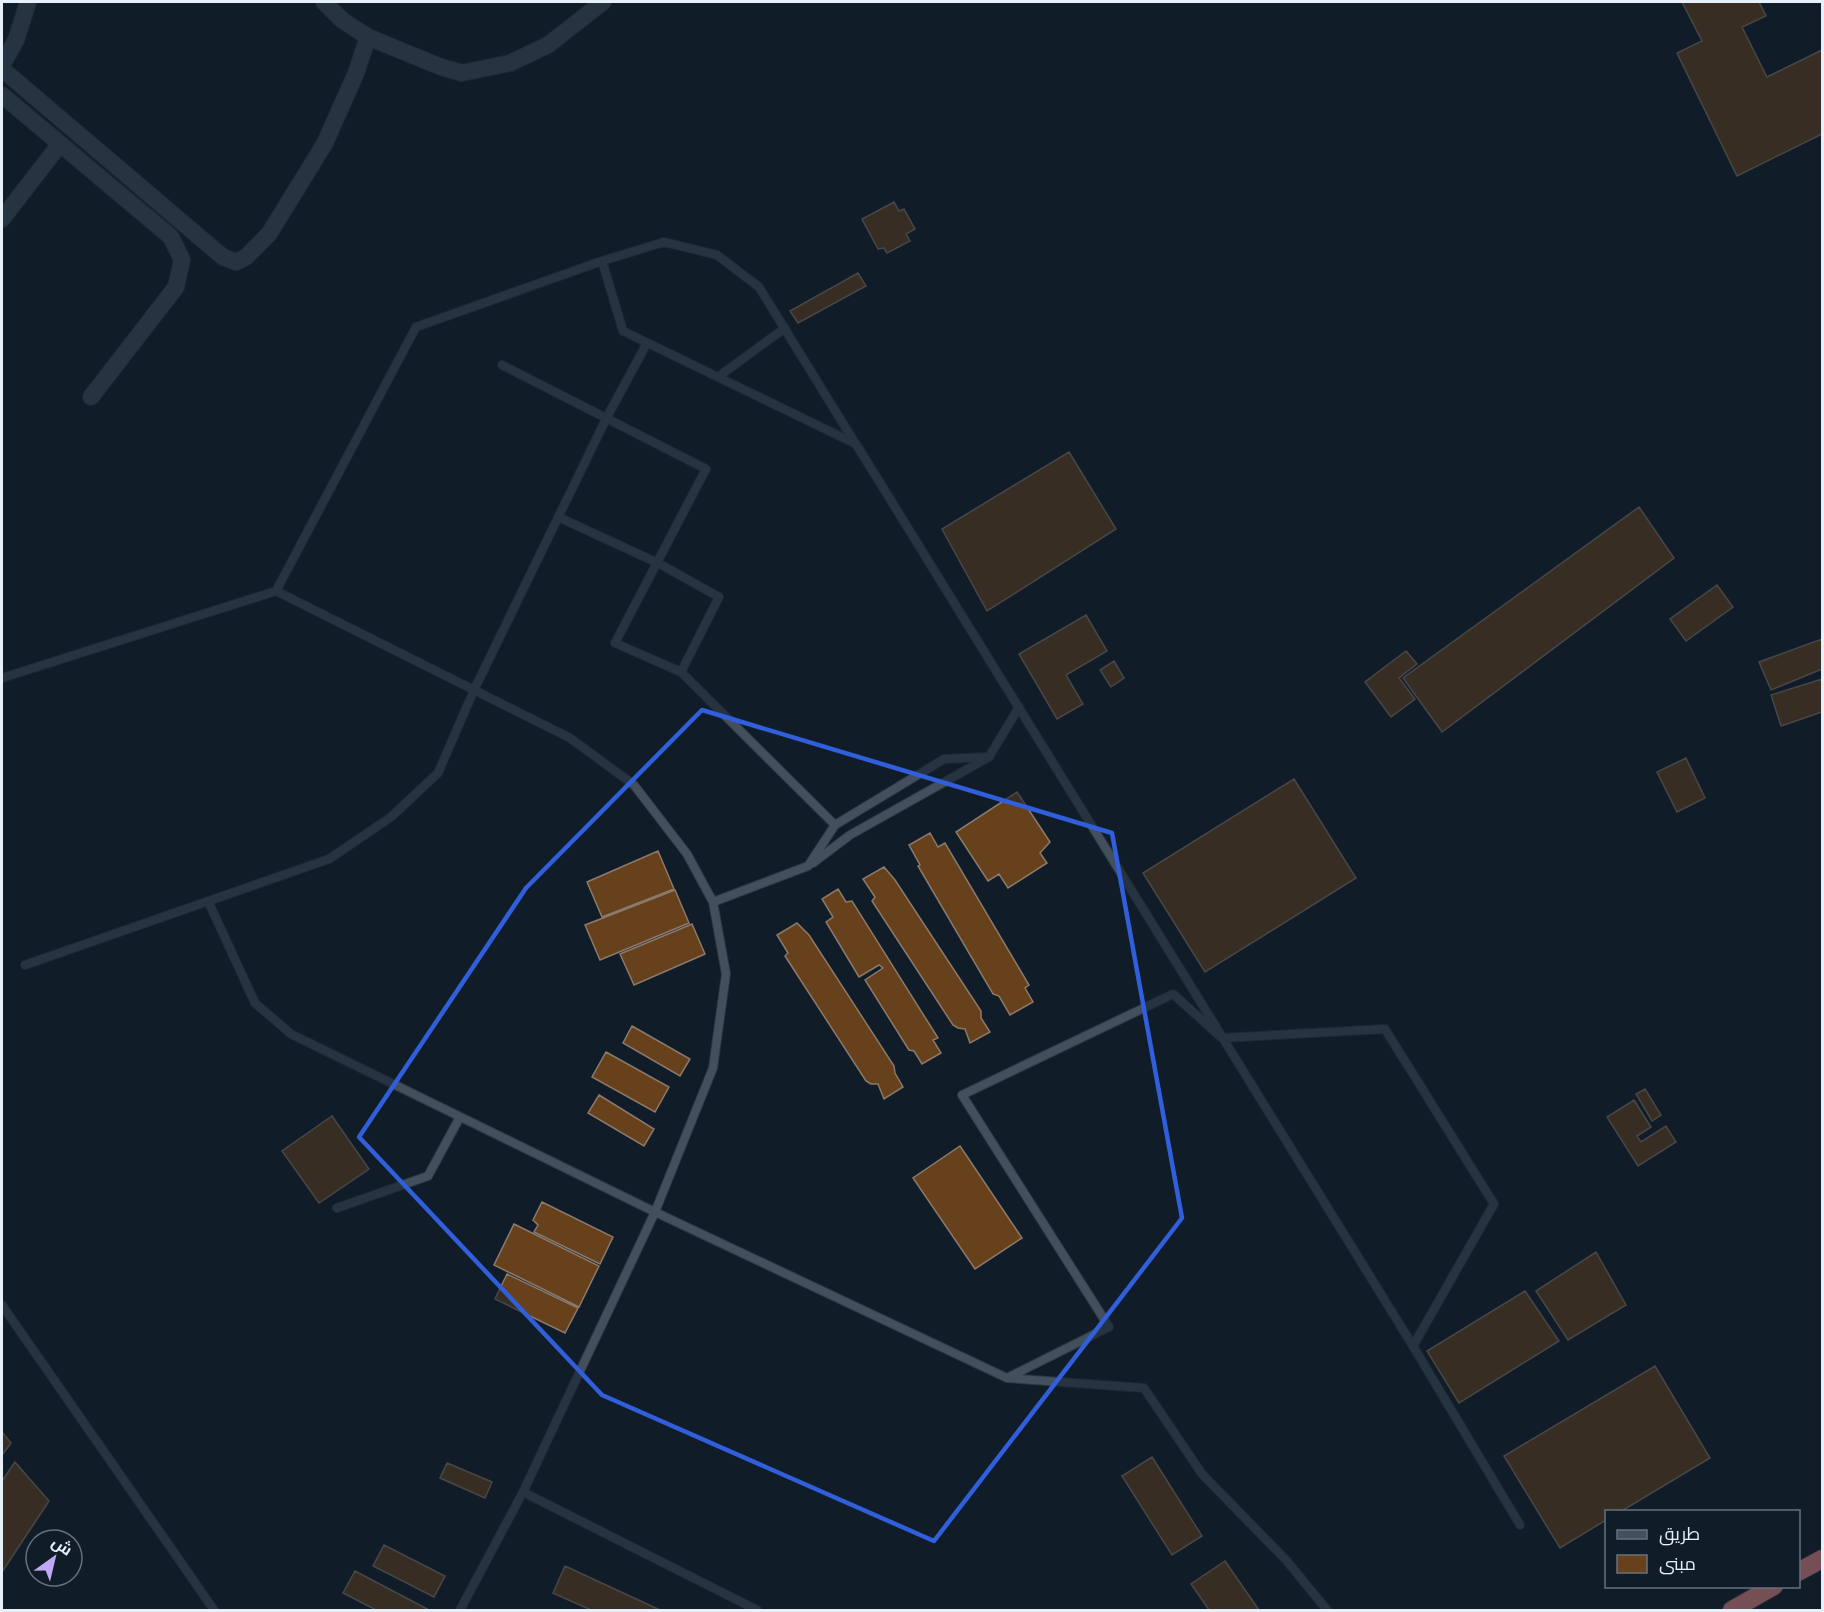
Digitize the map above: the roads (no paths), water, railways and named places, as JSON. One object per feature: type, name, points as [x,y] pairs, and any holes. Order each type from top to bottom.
[{"type":"highway","points":[[1800,1571],[1822,1559]]},
{"type":"highway","points":[[1732,1611],[1772,1588]]},
{"type":"street","points":[[28,2],[16,40],[2,67],[223,257],[236,262],[246,257],[269,234],[325,143],[356,73],[368,37]]},
{"type":"street","points":[[324,2],[342,20],[368,37],[441,67],[462,73],[510,63],[548,45],[603,2]]},
{"type":"street","points":[[2,95],[171,237],[182,260],[176,287],[90,397]]},
{"type":"street","points":[[2,219],[60,144]]},
{"type":"lane","points":[[276,591],[416,327],[602,261],[664,242],[717,255],[759,286],[1413,1346],[1520,1525]]},
{"type":"lane","points":[[602,261],[623,331],[856,444]]},
{"type":"lane","points":[[718,377],[785,328]]},
{"type":"lane","points":[[25,965],[329,860],[391,818],[438,773],[474,690],[558,517],[607,417],[647,343]]},
{"type":"lane","points":[[502,365],[706,469],[615,643],[681,672],[835,825]]},
{"type":"lane","points":[[558,517],[658,563],[719,597],[681,672]]},
{"type":"lane","points":[[2,678],[276,591],[570,738],[634,785],[687,854],[713,902],[726,974],[713,1068],[655,1212],[523,1492],[460,1611]]},
{"type":"lane","points":[[713,902],[808,866],[850,835],[989,757],[1019,707]]},
{"type":"lane","points":[[808,866],[835,825],[944,759],[989,757]]},
{"type":"lane","points":[[208,901],[255,1003],[291,1034],[655,1212],[1007,1378],[1144,1388],[1202,1474],[1286,1560],[1327,1611]]},
{"type":"lane","points":[[1007,1378],[1109,1328],[962,1095],[1173,994],[1222,1038],[1384,1029],[1494,1204],[1413,1346]]},
{"type":"lane","points":[[337,1208],[428,1176],[460,1117]]},
{"type":"lane","points":[[2,1305],[214,1611]]},
{"type":"lane","points":[[523,1492],[757,1611]]}]
